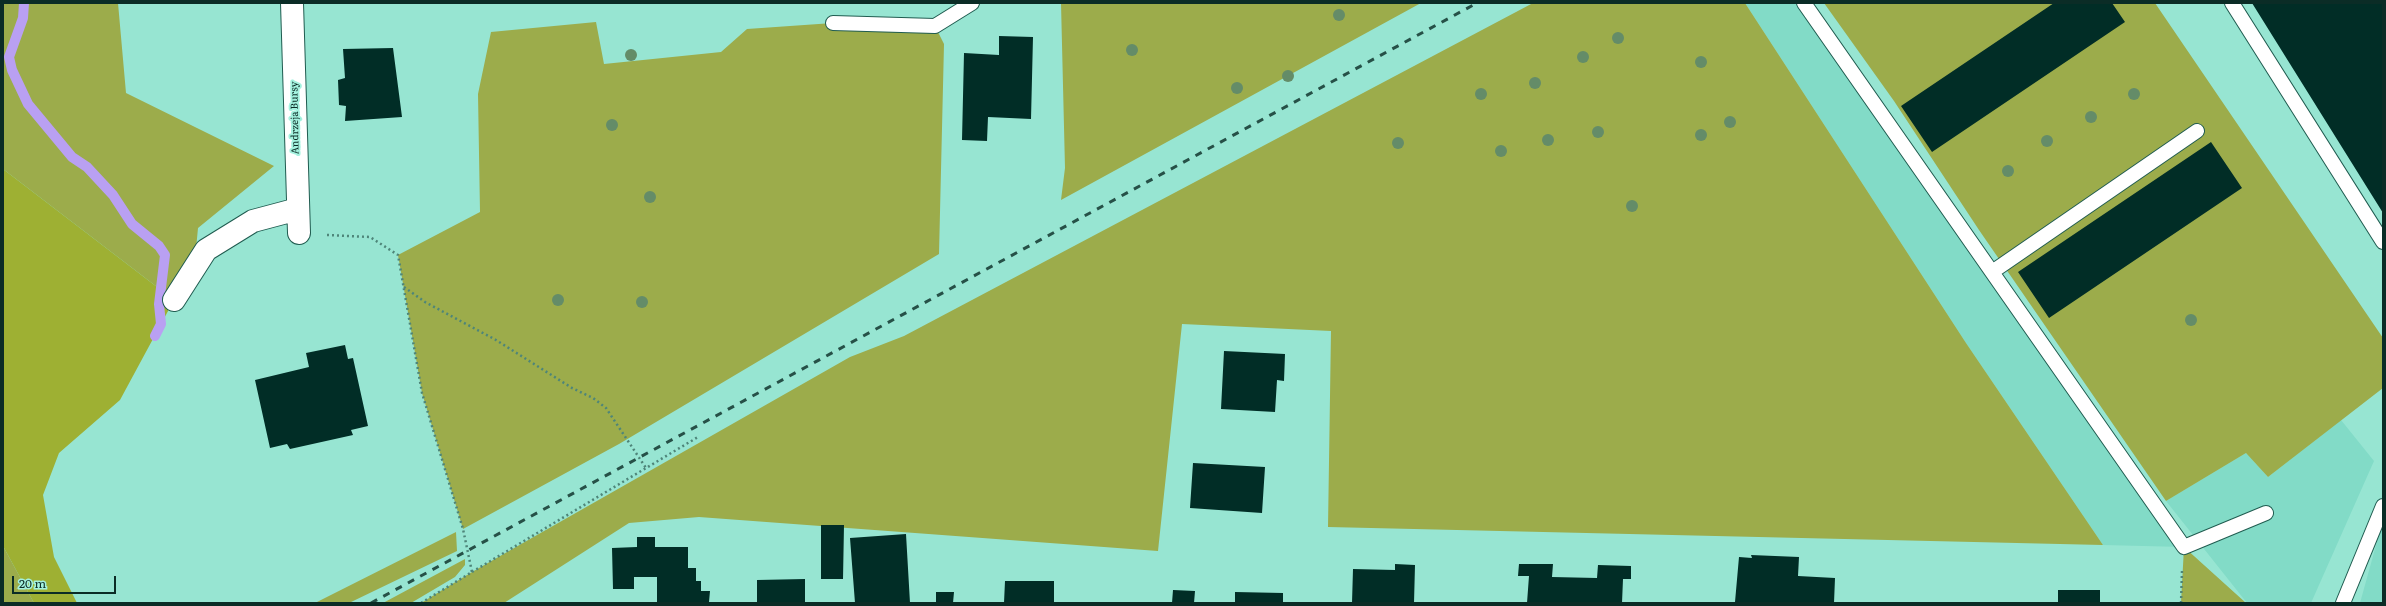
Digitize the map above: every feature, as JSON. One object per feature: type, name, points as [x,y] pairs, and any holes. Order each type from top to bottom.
[{"type":"street","name":"Andrzeja Bursy","points":[[292,3],[299,233]]},
{"type":"street","points":[[174,300],[206,250],[252,221],[298,209]]},
{"type":"lane","points":[[833,23],[935,26],[972,3]]},
{"type":"lane","points":[[1804,3],[2184,547],[2266,513]]},
{"type":"lane","points":[[2232,3],[2383,242]]},
{"type":"lane","points":[[1992,272],[2197,131]]},
{"type":"lane","points":[[2343,603],[2383,506]]},
{"type":"path","points":[[299,233],[370,237],[398,255],[422,393],[463,529],[472,572]]},
{"type":"path","points":[[404,287],[425,302],[496,340],[572,388],[593,398],[606,408],[646,468]]},
{"type":"path","points":[[421,603],[698,437]]},
{"type":"path","points":[[2181,603],[2184,547]]},
{"type":"shaded area","points":[[3,3],[118,3],[126,93],[274,166],[198,228],[196,249],[174,300],[3,169]]},
{"type":"shaded area","points":[[1061,3],[1421,3],[1061,200],[1065,168]]},
{"type":"shaded area","points":[[1533,3],[1745,3],[1966,343],[2103,545],[1328,527],[1331,331],[1182,324],[1158,551],[699,517],[629,523],[504,603],[421,603],[472,572],[850,357],[904,336]]},
{"type":"shaded area","points":[[1745,3],[1804,3],[2184,547],[2103,545],[1966,343]]},
{"type":"shaded area","points":[[1824,3],[2155,3],[2383,338],[2383,388],[2268,477],[2246,453],[2166,501],[1979,230],[1894,101]]},
{"type":"shaded area","points":[[596,22],[604,64],[721,52],[747,29],[833,23],[935,26],[944,44],[939,254],[619,444],[463,529],[422,393],[398,255],[480,212],[478,94],[491,32]]},
{"type":"shaded area","points":[[2341,420],[2374,461],[2311,603],[2247,603],[2166,501],[2246,453],[2268,477]]},
{"type":"shaded area","points":[[2383,520],[2383,603],[2360,603]]},
{"type":"shaded area","points":[[456,532],[457,551],[349,603],[315,603]]},
{"type":"shaded area","points":[[3,546],[34,603],[3,603]]},
{"type":"shaded area","points":[[2184,547],[2246,603],[2181,603]]},
{"type":"shaded area","points":[[465,559],[465,565],[455,577],[411,603],[383,603]]},
{"type":"green space","points":[[3,169],[174,300],[120,400],[59,453],[43,495],[54,557],[77,603],[34,603],[3,546]]},
{"type":"building","points":[[2054,3],[2112,3],[2125,22],[1932,152],[1901,106]]},
{"type":"building","points":[[2252,3],[2383,3],[2383,213]]},
{"type":"building","points":[[999,36],[1033,37],[1031,119],[988,117],[987,141],[962,140],[964,53],[999,55]]},
{"type":"building","points":[[393,48],[402,117],[345,121],[346,106],[339,105],[338,80],[345,78],[343,49]]},
{"type":"building","points":[[2211,142],[2242,188],[2049,318],[2018,272]]},
{"type":"building","points":[[345,345],[348,359],[353,358],[368,426],[351,430],[353,435],[290,449],[287,444],[270,448],[255,380],[309,367],[306,353]]},
{"type":"building","points":[[1224,351],[1285,354],[1284,381],[1277,380],[1275,412],[1221,409]]},
{"type":"building","points":[[1193,463],[1265,467],[1262,513],[1190,508]]},
{"type":"building","points":[[821,525],[844,525],[843,579],[821,579]]},
{"type":"building","points":[[906,534],[910,603],[855,603],[850,538]]},
{"type":"building","points":[[637,537],[655,537],[655,547],[688,547],[688,568],[696,568],[696,581],[701,581],[701,591],[710,591],[709,602],[711,603],[657,603],[657,577],[634,577],[634,589],[613,589],[612,548],[637,547]]},
{"type":"building","points":[[1751,555],[1799,557],[1798,576],[1835,578],[1834,603],[1735,602],[1739,557],[1752,558]]},
{"type":"building","points":[[1395,564],[1415,565],[1414,603],[1352,603],[1353,569],[1395,570]]},
{"type":"building","points":[[1519,564],[1553,564],[1552,577],[1597,578],[1598,565],[1631,566],[1631,579],[1623,579],[1622,603],[1527,603],[1529,576],[1518,576]]},
{"type":"building","points":[[805,579],[805,603],[757,603],[757,580]]},
{"type":"building","points":[[1005,581],[1054,581],[1054,603],[1004,603]]},
{"type":"building","points":[[1173,590],[1195,591],[1194,603],[1172,603]]},
{"type":"building","points":[[2058,590],[2100,590],[2100,603],[2058,603]]},
{"type":"building","points":[[936,592],[954,592],[953,603],[936,603]]},
{"type":"building","points":[[1235,592],[1283,593],[1283,603],[1235,603]]},
{"type":"waterway","points":[[24,3],[23,18],[9,57],[12,70],[28,104],[72,157],[87,167],[113,195],[132,224],[159,246],[165,255],[159,304],[161,324],[155,336]]},
{"type":"railway","points":[[371,603],[1477,3]]}]
